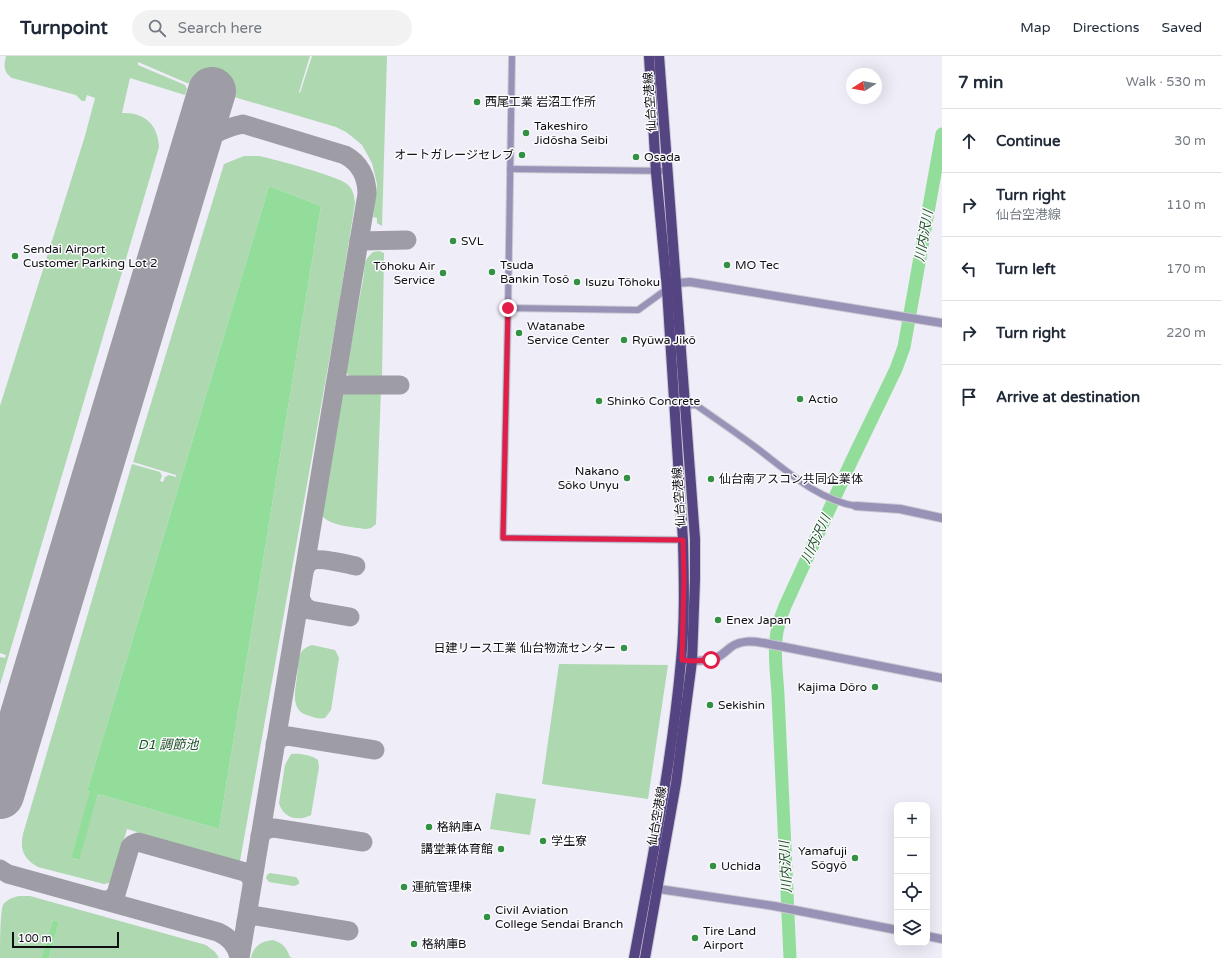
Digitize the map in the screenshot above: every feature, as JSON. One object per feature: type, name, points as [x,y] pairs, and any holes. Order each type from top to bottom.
[{"type":"main road","name":"仙台空港線","points":[[634,958],[669,756],[682,660],[684,579],[683,540],[667,289],[656,172],[649,56]]},
{"type":"main road","name":"仙台空港線","points":[[645,958],[676,783],[692,661],[695,579],[695,539],[686,406],[659,56]]},
{"type":"street","points":[[512,56],[503,538],[683,540]]},
{"type":"street","points":[[510,169],[668,171]]},
{"type":"street","points":[[508,308],[638,310],[676,283],[690,282],[942,323]]},
{"type":"street","points":[[674,406],[696,405],[796,478],[825,495],[846,504],[900,509],[942,518]]},
{"type":"street","points":[[682,660],[692,661],[717,658],[741,642],[751,641],[942,678]]},
{"type":"street","points":[[647,887],[774,906],[894,929]]},
{"type":"street","points":[[930,937],[942,939]]},
{"type":"shaded area","points":[[6,56],[310,56],[299,92],[300,93],[312,56],[387,56],[382,226],[377,223],[377,218],[373,217],[377,184],[372,163],[362,145],[346,132],[336,127],[187,83],[138,62],[138,65],[185,85],[187,89],[185,95],[130,78],[122,113],[137,115],[148,121],[156,132],[159,147],[0,685],[0,657],[5,658],[6,655],[0,653],[0,406],[85,136],[95,98],[87,95],[85,101],[82,101],[76,95],[12,78],[9,76],[5,68]]},
{"type":"shaded area","points":[[244,156],[259,156],[305,168],[331,177],[347,184],[351,188],[355,203],[337,316],[240,861],[236,862],[127,829],[113,879],[109,883],[104,884],[38,867],[33,864],[26,857],[22,849],[23,834],[132,464],[160,472],[162,476],[160,481],[163,482],[165,477],[169,475],[176,477],[176,475],[133,462],[224,164]],"holes":[[[269,186],[321,206],[219,829],[98,794],[78,860],[71,858],[91,792],[87,791]]]},
{"type":"shaded area","points":[[379,251],[384,253],[382,377],[362,380],[352,378],[346,372],[365,262],[373,252]]},
{"type":"shaded area","points":[[349,388],[381,389],[376,524],[371,528],[366,529],[348,527],[329,521],[321,514],[342,395],[344,390]]},
{"type":"shaded area","points":[[312,645],[335,650],[339,658],[331,710],[325,718],[316,718],[304,714],[299,710],[295,701],[295,689],[300,655],[303,650]]},
{"type":"shaded area","points":[[559,664],[668,665],[648,799],[542,784]]},
{"type":"shaded area","points":[[291,754],[305,755],[318,760],[319,767],[311,815],[301,818],[287,815],[279,803],[285,765]]},
{"type":"shaded area","points":[[496,793],[536,799],[530,835],[490,829]]},
{"type":"shaded area","points":[[270,873],[296,877],[299,884],[294,886],[269,882],[266,878]]},
{"type":"shaded area","points":[[19,896],[30,896],[206,945],[215,952],[219,958],[49,958],[59,922],[53,920],[41,958],[0,958],[3,905],[10,899]]},
{"type":"shaded area","points":[[273,940],[284,946],[292,958],[251,958],[256,947]]},
{"type":"water","name":"D1 調節池","points":[[269,186],[321,206],[219,829],[98,794],[79,860],[71,858],[90,792],[87,791]]},
{"type":"water","points":[[53,920],[59,922],[49,958],[41,958]]},
{"type":"waterway","name":"川内沢川","points":[[790,958],[778,695],[775,660],[777,630],[785,606],[852,460],[896,369],[904,347],[942,134]]},
{"type":"taxiway","points":[[192,157],[201,144],[213,135],[228,128],[243,124],[345,155],[359,166],[364,176],[367,188],[240,958]]},
{"type":"taxiway","points":[[359,241],[407,240]]},
{"type":"taxiway","points":[[335,385],[400,385]]},
{"type":"taxiway","points":[[305,568],[314,560],[323,560],[356,566]]},
{"type":"taxiway","points":[[300,597],[304,606],[310,610],[350,617]]},
{"type":"taxiway","points":[[275,744],[280,738],[288,736],[375,750]]},
{"type":"taxiway","points":[[260,836],[265,830],[274,828],[363,842]]},
{"type":"taxiway","points":[[105,900],[111,899],[116,894],[130,847],[138,842],[245,872],[251,877],[252,882]]},
{"type":"taxiway","points":[[0,869],[8,874],[218,932],[226,936],[232,942],[239,958]]},
{"type":"taxiway","points":[[246,922],[250,917],[257,916],[349,931]]},
{"type":"runway","points":[[0,795],[212,91]]},
{"type":"place","name":"西尾工業 岩沼工作所","points":[[477,102]]},
{"type":"place","name":"Takeshiro Jidōsha Seibi","points":[[526,133]]},
{"type":"place","name":"オートガレージセレブ","points":[[522,155]]},
{"type":"place","name":"Osada","points":[[636,157]]},
{"type":"place","name":"SVL","points":[[453,241]]},
{"type":"place","name":"Sendai Airport Customer Parking Lot 2","points":[[15,256]]},
{"type":"place","name":"MO Tec","points":[[727,265]]},
{"type":"place","name":"Tsuda Bankin Tosō","points":[[492,272]]},
{"type":"place","name":"Tōhoku Air Service","points":[[443,273]]},
{"type":"place","name":"Isuzu Tōhoku","points":[[577,282]]},
{"type":"place","name":"Watanabe Service Center","points":[[519,333]]},
{"type":"place","name":"Ryūwa Jikō","points":[[624,340]]},
{"type":"place","name":"Actio","points":[[800,399]]},
{"type":"place","name":"Shinkō Concrete","points":[[599,401]]},
{"type":"place","name":"Nakano Sōko Unyu","points":[[627,478]]},
{"type":"place","name":"仙台南アスコン共同企業体","points":[[711,479]]},
{"type":"place","name":"Enex Japan","points":[[718,620]]},
{"type":"place","name":"日建リース工業 仙台物流センター","points":[[624,648]]},
{"type":"place","name":"Kajima Dōro","points":[[875,687]]},
{"type":"place","name":"Sekishin","points":[[710,705]]},
{"type":"place","name":"格納庫A","points":[[429,827]]},
{"type":"place","name":"学生寮","points":[[543,841]]},
{"type":"place","name":"講堂兼体育館","points":[[501,849]]},
{"type":"place","name":"Yamafuji Sōgyō","points":[[855,858]]},
{"type":"place","name":"Uchida","points":[[713,866]]},
{"type":"place","name":"運航管理棟","points":[[404,887]]},
{"type":"place","name":"Civil Aviation College Sendai Branch","points":[[487,917]]},
{"type":"place","name":"Tire Land Airport","points":[[695,938]]},
{"type":"place","name":"格納庫B","points":[[414,944]]},
{"type":"route","points":[[508,308],[503,538],[683,540],[684,579],[682,660],[711,660]]}]
